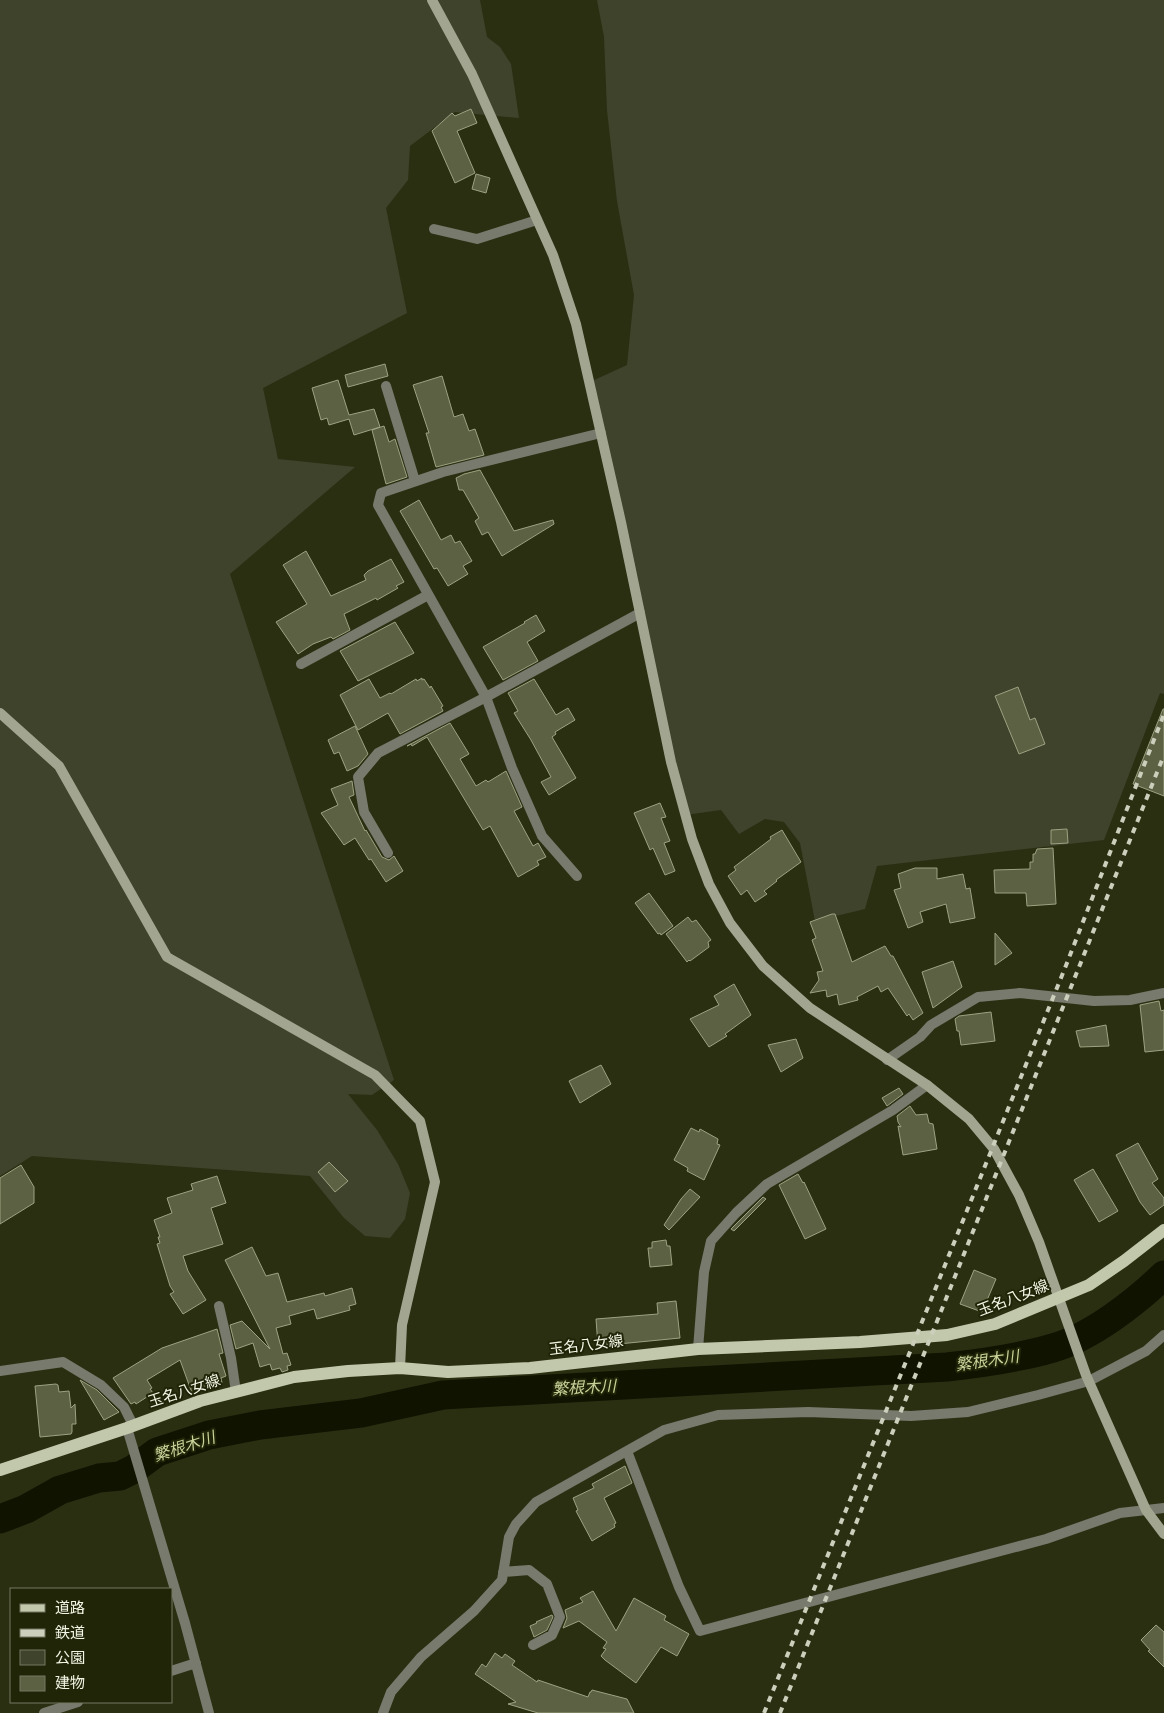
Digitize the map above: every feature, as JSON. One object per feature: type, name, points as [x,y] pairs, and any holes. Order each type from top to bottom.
[{"type":"main road","name":"玉名八女線","points":[[0,1470],[200,1401],[294,1377],[348,1370],[400,1368],[448,1372],[530,1368],[698,1349],[860,1342],[947,1335],[995,1324],[1089,1285],[1164,1230]]},
{"type":"street","points":[[432,0],[472,74],[537,220],[552,255],[576,324],[671,762],[692,839],[709,884],[730,923],[763,966],[810,1008],[927,1085],[970,1119],[994,1149],[1019,1195],[1039,1242],[1087,1378],[1146,1510],[1164,1534]]},
{"type":"street","points":[[434,229],[477,239],[537,220]]},
{"type":"street","points":[[386,386],[415,482]]},
{"type":"street","points":[[577,876],[542,836],[512,768],[486,698],[378,504],[381,493],[443,472],[601,433]]},
{"type":"street","points":[[301,664],[428,595]]},
{"type":"street","points":[[388,853],[364,812],[358,777],[378,753],[486,698],[640,613]]},
{"type":"street","points":[[0,713],[59,766],[167,957],[375,1075],[420,1121],[435,1182],[402,1325],[400,1368]]},
{"type":"street","points":[[887,1060],[920,1037],[931,1025],[978,997],[1020,993],[1094,1001],[1130,1000],[1164,993]]},
{"type":"street","points":[[698,1349],[704,1272],[711,1241],[736,1213],[767,1184],[893,1110],[927,1085]]},
{"type":"street","points":[[219,1306],[231,1358],[236,1392]]},
{"type":"street","points":[[383,1713],[390,1692],[421,1657],[474,1611],[502,1580],[509,1537],[516,1524],[536,1502],[664,1430],[718,1415],[808,1412],[910,1416],[968,1412],[1038,1395],[1087,1378],[1146,1351],[1164,1335]]},
{"type":"street","points":[[0,1371],[63,1362],[100,1385],[124,1407],[130,1426],[132,1444],[209,1713]]},
{"type":"street","points":[[628,1451],[679,1587],[700,1631],[1046,1539],[1120,1513],[1164,1508]]},
{"type":"street","points":[[504,1572],[529,1570],[546,1584],[560,1617],[552,1634],[533,1645]]},
{"type":"street","points":[[172,1671],[196,1663]]},
{"type":"street","points":[[44,1713],[75,1703]]},
{"type":"green space","points":[[0,0],[480,0],[487,37],[500,47],[511,64],[519,118],[455,112],[410,146],[408,180],[386,208],[407,313],[263,388],[278,459],[355,467],[230,574],[394,1080],[372,1095],[348,1094],[377,1130],[398,1164],[410,1193],[405,1219],[390,1238],[365,1236],[344,1218],[310,1176],[32,1156],[0,1176]]},
{"type":"green space","points":[[597,0],[1164,0],[1164,694],[1160,693],[1104,840],[877,866],[865,909],[815,921],[800,843],[784,822],[765,819],[739,834],[721,810],[685,815],[590,382],[627,365],[634,295],[617,201],[607,110],[604,37]]},
{"type":"building","points":[[471,109],[477,123],[457,131],[475,173],[455,183],[432,131],[452,113],[455,116]]},
{"type":"building","points":[[476,174],[490,178],[486,193],[472,189]]},
{"type":"building","points":[[385,364],[388,376],[348,387],[345,375]]},
{"type":"building","points":[[442,376],[454,417],[463,414],[469,431],[475,429],[484,455],[436,467],[426,433],[429,433],[413,385]]},
{"type":"building","points":[[338,380],[349,415],[374,409],[380,427],[354,435],[349,419],[329,425],[327,418],[321,420],[312,388]]},
{"type":"building","points":[[384,426],[389,442],[395,439],[407,477],[386,484],[372,430]]},
{"type":"building","points":[[480,470],[514,531],[553,520],[554,524],[502,556],[488,532],[482,535],[475,521],[479,518],[463,490],[459,490],[456,478]]},
{"type":"building","points":[[419,500],[441,540],[451,535],[455,543],[460,541],[472,561],[463,566],[468,574],[448,586],[437,568],[434,569],[400,511]]},
{"type":"building","points":[[306,551],[331,596],[366,580],[364,575],[368,571],[391,559],[404,582],[396,586],[398,588],[377,600],[376,598],[344,614],[350,630],[333,639],[331,637],[313,644],[298,654],[276,622],[307,604],[283,565]]},
{"type":"building","points":[[536,615],[545,631],[527,642],[538,661],[503,680],[483,647]]},
{"type":"building","points":[[395,622],[414,653],[358,681],[340,651]]},
{"type":"building","points":[[422,678],[430,688],[431,686],[443,706],[441,707],[443,711],[400,734],[388,713],[358,730],[340,695],[369,679],[380,698],[391,694],[416,679],[417,681]]},
{"type":"building","points":[[534,679],[556,715],[568,708],[575,720],[555,732],[556,734],[552,737],[576,778],[549,795],[541,782],[551,777],[514,713],[518,711],[508,693]]},
{"type":"building","points":[[1018,687],[1030,720],[1035,718],[1045,744],[1019,754],[995,696]]},
{"type":"building","points":[[1164,709],[1164,796],[1133,784]]},
{"type":"building","points":[[450,723],[469,754],[460,759],[476,786],[486,780],[488,782],[506,771],[522,807],[514,811],[533,846],[538,843],[546,857],[537,861],[539,865],[518,877],[490,826],[483,830],[427,737],[412,746],[411,744],[407,746]]},
{"type":"building","points":[[355,726],[368,754],[358,766],[347,771],[339,752],[334,754],[328,740]]},
{"type":"building","points":[[352,781],[354,795],[349,797],[365,831],[382,857],[389,860],[394,856],[403,871],[386,882],[355,838],[344,845],[321,813],[338,805],[331,789]]},
{"type":"building","points":[[660,803],[666,817],[661,818],[670,841],[664,843],[675,871],[665,875],[653,848],[650,850],[634,813]]},
{"type":"building","points":[[1067,829],[1068,843],[1051,844],[1051,830]]},
{"type":"building","points":[[782,830],[801,862],[776,880],[764,891],[767,894],[755,902],[747,890],[741,895],[728,876],[736,870],[734,867],[771,839],[770,837]]},
{"type":"building","points":[[1053,848],[1056,904],[1027,906],[1026,893],[995,893],[994,870],[1030,869],[1030,862],[1033,862],[1033,854],[1035,854],[1037,849]]},
{"type":"building","points":[[915,868],[937,868],[937,879],[963,874],[966,889],[970,888],[975,918],[950,923],[946,904],[920,912],[923,922],[908,928],[894,890],[901,888],[898,874]]},
{"type":"building","points":[[649,893],[673,926],[661,935],[660,933],[658,934],[635,903]]},
{"type":"building","points":[[835,914],[852,962],[885,946],[891,956],[893,956],[923,1013],[913,1020],[909,1014],[907,1016],[888,988],[881,992],[878,986],[857,997],[858,1000],[839,1005],[837,994],[827,997],[826,990],[810,993],[819,980],[817,972],[823,971],[812,940],[816,938],[810,922]]},
{"type":"building","points":[[688,917],[692,922],[696,920],[711,940],[708,942],[709,947],[687,962],[666,934]]},
{"type":"building","points":[[995,933],[1012,953],[995,965]]},
{"type":"building","points":[[953,961],[962,987],[933,1008],[922,972]]},
{"type":"building","points":[[734,984],[751,1015],[725,1034],[727,1036],[709,1047],[690,1019],[719,1005],[714,996]]},
{"type":"building","points":[[1159,1001],[1161,1011],[1164,1010],[1164,1050],[1145,1052],[1140,1005]]},
{"type":"building","points":[[991,1012],[995,1041],[961,1045],[955,1019],[959,1016]]},
{"type":"building","points":[[1106,1025],[1109,1046],[1080,1047],[1076,1031]]},
{"type":"building","points":[[796,1039],[803,1058],[781,1072],[768,1045]]},
{"type":"building","points":[[601,1065],[611,1084],[580,1103],[569,1081]]},
{"type":"building","points":[[899,1088],[903,1094],[887,1106],[882,1098]]},
{"type":"building","points":[[910,1106],[916,1115],[927,1114],[929,1123],[933,1124],[937,1149],[903,1155],[898,1126],[901,1127],[897,1116]]},
{"type":"building","points":[[691,1128],[699,1132],[700,1129],[718,1139],[717,1144],[720,1145],[704,1180],[687,1171],[688,1168],[674,1160]]},
{"type":"building","points":[[1138,1143],[1158,1179],[1152,1183],[1164,1198],[1164,1205],[1150,1215],[1140,1202],[1116,1155]]},
{"type":"building","points":[[329,1162],[348,1181],[335,1192],[318,1172]]},
{"type":"building","points":[[21,1165],[34,1187],[34,1203],[0,1224],[0,1178]]},
{"type":"building","points":[[1093,1169],[1118,1211],[1099,1222],[1074,1180]]},
{"type":"building","points":[[798,1174],[804,1182],[826,1229],[805,1239],[779,1185]]},
{"type":"building","points":[[217,1176],[226,1203],[211,1208],[223,1244],[183,1256],[188,1271],[206,1300],[183,1314],[170,1294],[174,1292],[170,1286],[157,1244],[160,1243],[158,1237],[160,1237],[154,1220],[172,1213],[167,1198],[193,1190],[191,1184]]},
{"type":"building","points":[[690,1189],[700,1197],[669,1230],[664,1225]]},
{"type":"building","points":[[763,1197],[766,1199],[734,1231],[731,1229]]},
{"type":"building","points":[[666,1240],[667,1246],[670,1246],[672,1265],[650,1267],[648,1248],[652,1248],[652,1242]]},
{"type":"building","points":[[252,1247],[266,1276],[278,1273],[287,1302],[324,1293],[325,1296],[352,1288],[356,1304],[349,1306],[350,1310],[317,1319],[314,1309],[289,1316],[291,1324],[276,1328],[283,1354],[287,1353],[291,1365],[287,1366],[288,1370],[282,1372],[280,1368],[272,1370],[270,1364],[260,1367],[253,1343],[236,1349],[230,1325],[242,1321],[270,1349],[225,1260]]},
{"type":"building","points":[[974,1270],[996,1279],[982,1312],[960,1304]]},
{"type":"building","points":[[676,1301],[680,1338],[598,1346],[596,1319],[658,1314],[657,1303]]},
{"type":"building","points":[[217,1329],[223,1353],[219,1354],[226,1376],[221,1378],[222,1383],[192,1393],[180,1360],[147,1380],[153,1393],[136,1404],[135,1402],[131,1404],[113,1378],[162,1348]]},
{"type":"building","points":[[80,1380],[97,1390],[119,1412],[104,1420]]},
{"type":"building","points":[[58,1385],[59,1392],[69,1391],[71,1408],[75,1404],[76,1424],[72,1424],[71,1434],[40,1437],[35,1386]]},
{"type":"building","points":[[625,1466],[632,1483],[604,1498],[616,1523],[614,1524],[615,1527],[592,1541],[576,1511],[578,1510],[573,1498],[594,1488],[592,1484]]},
{"type":"building","points":[[593,1591],[616,1631],[634,1598],[666,1616],[664,1620],[689,1634],[677,1656],[661,1647],[636,1683],[601,1656],[606,1649],[603,1648],[607,1642],[579,1621],[563,1628],[567,1618],[565,1610],[583,1602],[580,1598]]},
{"type":"building","points":[[552,1615],[553,1617],[547,1630],[534,1637],[530,1626]]},
{"type":"building","points":[[1156,1625],[1164,1632],[1164,1667],[1148,1651],[1150,1650],[1141,1640]]},
{"type":"building","points":[[495,1653],[502,1658],[505,1654],[515,1661],[512,1665],[537,1682],[538,1680],[588,1697],[592,1690],[627,1699],[634,1713],[538,1713],[508,1704],[516,1702],[475,1674],[482,1664],[486,1667]]},
{"type":"waterway","name":"繁根木川","points":[[0,1519],[26,1509],[60,1490],[99,1478],[120,1476],[134,1469],[157,1452],[209,1435],[260,1425],[361,1413],[443,1395],[947,1367],[1027,1355],[1053,1348],[1082,1336],[1126,1308],[1164,1275]]},
{"type":"railway","points":[[764,1713],[1065,968],[1164,714]]},
{"type":"railway","points":[[780,1713],[1164,755]]}]
